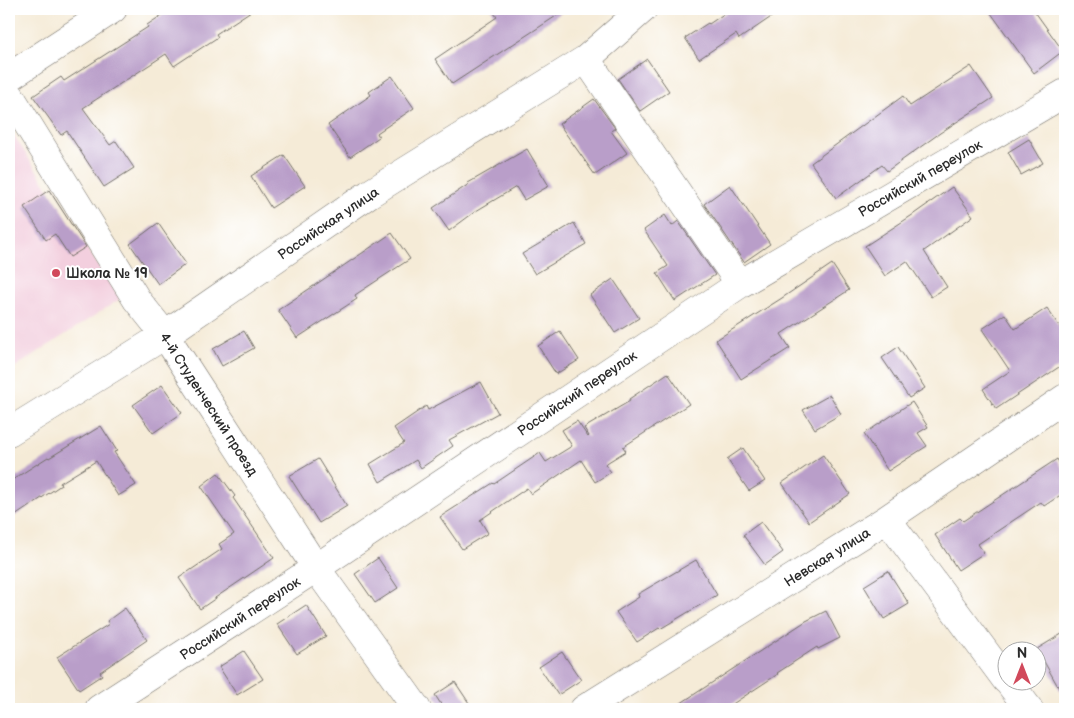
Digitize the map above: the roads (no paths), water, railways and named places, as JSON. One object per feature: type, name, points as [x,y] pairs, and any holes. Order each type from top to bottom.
[{"type":"street","points":[[9,76],[113,9]]},
{"type":"street","name":"Российская улица","points":[[9,432],[165,335],[369,194],[586,59],[643,9]]},
{"type":"street","points":[[586,59],[740,284]]},
{"type":"street","name":"Российский переулок","points":[[99,709],[316,568],[740,284],[1065,93]]},
{"type":"street","name":"4-й Студенческий проезд","points":[[9,94],[137,300],[165,335],[316,568],[417,709]]},
{"type":"street","name":"Невская улица","points":[[584,709],[887,519],[1065,398]]},
{"type":"street","points":[[887,519],[996,665]]},
{"type":"street","points":[[1015,690],[1029,709]]},
{"type":"place","name":"Школа № 19","points":[[56,273]]}]
